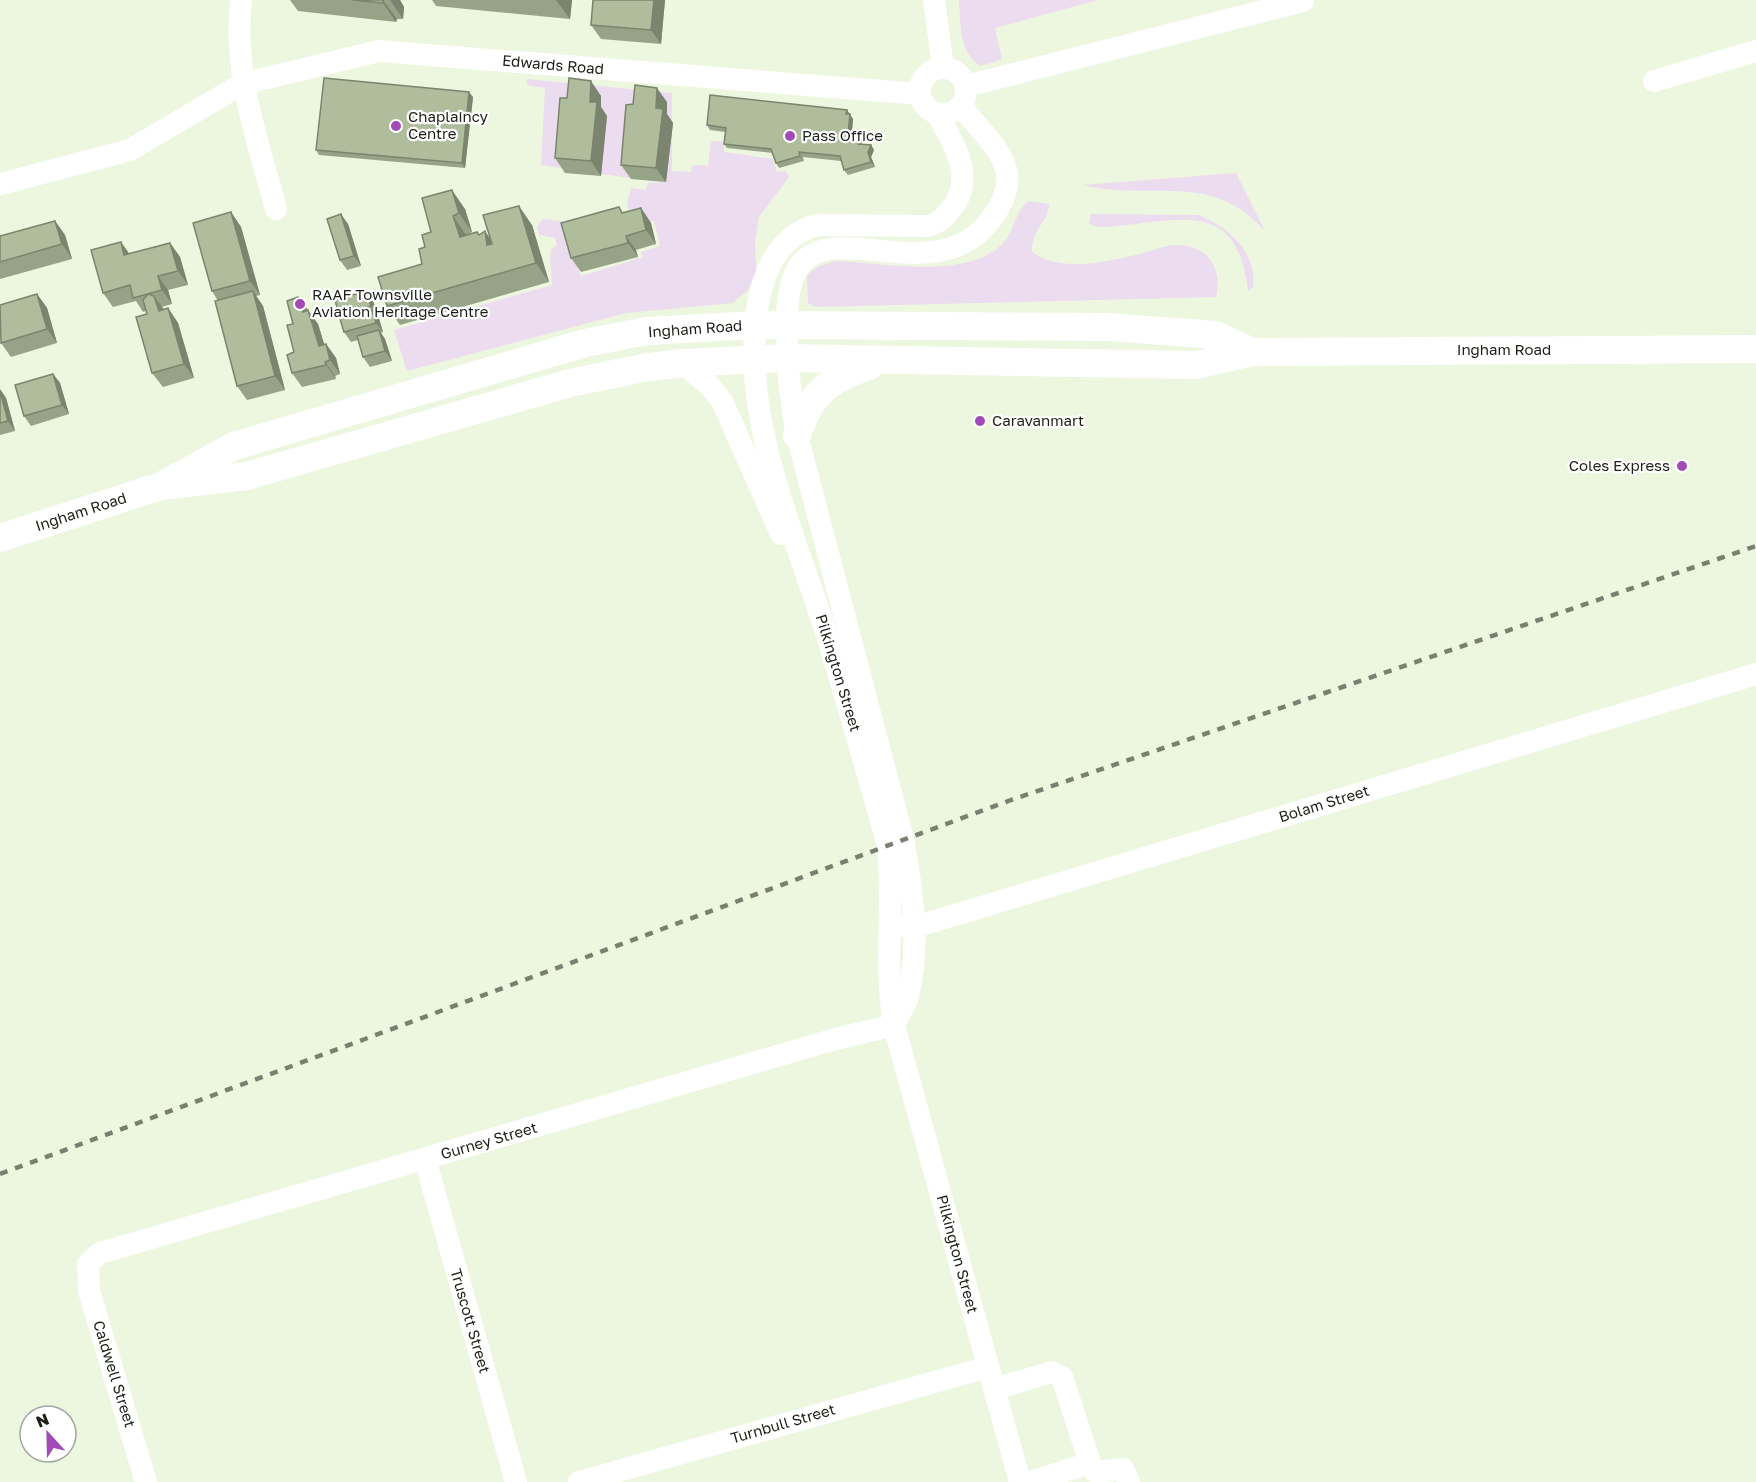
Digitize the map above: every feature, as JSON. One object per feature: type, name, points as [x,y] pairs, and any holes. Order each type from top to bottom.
[{"type":"main road","name":"Ingham Road","points":[[0,538],[161,486],[234,446],[585,343],[671,328],[756,325],[1109,327],[1215,335],[1252,352]]},
{"type":"main road","name":"Ingham Road","points":[[161,486],[247,476],[570,383],[632,370],[682,363],[787,358],[1197,365],[1252,352],[1756,349]]},
{"type":"main road","points":[[797,435],[809,405],[829,382],[887,359]]},
{"type":"street","points":[[241,0],[238,32],[242,84],[276,209]]},
{"type":"street","points":[[934,0],[944,68]]},
{"type":"street","points":[[963,96],[1303,1]]},
{"type":"street","name":"Edwards Road","points":[[0,184],[130,150],[242,84],[379,51],[920,94]]},
{"type":"street","points":[[1654,81],[1756,51]]},
{"type":"street","points":[[944,68],[958,73],[963,96],[954,112],[937,113],[923,103],[920,94],[921,87],[929,73],[944,68]]},
{"type":"street","name":"Pilkington Street","points":[[894,1025],[908,997],[915,927],[903,839],[797,435],[787,358],[787,325],[792,285],[796,273],[805,259],[813,254],[826,250],[846,249],[923,254],[941,252],[960,247],[986,228],[1009,188],[1009,174],[1001,154],[963,96]]},
{"type":"street","name":"Pilkington Street","points":[[937,113],[962,163],[964,180],[957,203],[937,223],[919,228],[817,225],[800,229],[774,256],[765,274],[756,325],[755,358],[758,400],[767,448],[828,639],[888,845],[892,880],[888,990],[894,1025],[1020,1482]]},
{"type":"street","points":[[682,363],[709,385],[722,401],[828,639]]},
{"type":"street","name":"Bolam Street","points":[[891,925],[915,927],[1756,674]]},
{"type":"street","name":"Gurney Street","points":[[88,1264],[100,1253],[119,1245],[832,1040],[894,1025]]},
{"type":"street","name":"Truscott Street","points":[[424,1159],[516,1482]]},
{"type":"street","name":"Caldwell Street","points":[[88,1264],[89,1291],[147,1482]]},
{"type":"street","name":"Turnbull Street","points":[[579,1482],[988,1367]]},
{"type":"street","points":[[994,1389],[1052,1372],[1062,1377],[1093,1470],[1098,1473],[1123,1469],[1129,1482]]},
{"type":"street","points":[[1030,1482],[1090,1463]]},
{"type":"shaded area","points":[[959,0],[1098,0],[995,28],[1002,59],[981,66],[968,53],[964,45]]},
{"type":"shaded area","points":[[527,79],[672,93],[672,171],[691,172],[692,165],[708,166],[711,141],[724,142],[724,152],[773,159],[777,172],[786,171],[789,177],[759,217],[755,241],[756,272],[748,290],[733,303],[626,313],[407,371],[394,330],[552,285],[551,249],[557,245],[555,238],[539,235],[537,227],[543,219],[603,226],[567,236],[581,276],[643,257],[641,252],[660,246],[654,221],[634,224],[627,205],[631,188],[646,190],[648,183],[663,183],[541,165],[545,88],[527,85]]},
{"type":"shaded area","points":[[1236,173],[1265,231],[1244,212],[1223,200],[1201,194],[1179,191],[1132,191],[1082,185]]},
{"type":"shaded area","points":[[1028,201],[1049,204],[1046,216],[1032,244],[1032,252],[1043,258],[1068,264],[1082,264],[1122,258],[1169,246],[1190,247],[1199,250],[1212,262],[1217,278],[1216,297],[816,307],[808,303],[807,275],[819,266],[837,261],[921,267],[965,263],[983,257],[1004,242]]},
{"type":"shaded area","points":[[1091,214],[1198,215],[1220,226],[1238,242],[1250,262],[1253,287],[1248,291],[1243,263],[1234,244],[1223,231],[1208,223],[1172,220],[1102,227],[1089,223]]},
{"type":"building","points":[[353,0],[383,0],[383,3]]},
{"type":"building","points":[[593,0],[654,0],[651,30],[591,25]]},
{"type":"building","name":"Chaplaincy Centre","points":[[324,78],[469,92],[462,163],[316,150]]},
{"type":"building","points":[[569,78],[591,81],[590,102],[597,102],[591,161],[555,158],[560,98],[567,98]]},
{"type":"building","points":[[635,85],[657,88],[656,108],[663,109],[656,168],[621,165],[626,105],[633,104]]},
{"type":"building","name":"Pass Office","points":[[710,95],[847,110],[846,114],[850,114],[848,134],[859,135],[858,144],[871,145],[868,152],[871,162],[844,170],[840,156],[799,152],[800,156],[776,163],[771,149],[724,144],[726,128],[707,125]]},
{"type":"building","points":[[452,190],[459,213],[453,216],[460,237],[477,232],[479,235],[485,231],[487,245],[492,244],[483,215],[519,206],[536,263],[387,306],[378,277],[422,264],[419,249],[425,247],[422,235],[431,232],[422,198]]},
{"type":"building","points":[[619,207],[622,213],[641,208],[646,230],[626,236],[628,243],[571,258],[561,223]]},
{"type":"building","points":[[231,212],[250,281],[212,291],[193,223]]},
{"type":"building","points":[[341,214],[354,256],[340,260],[327,219]]},
{"type":"building","points":[[55,221],[62,244],[0,262],[0,236]]},
{"type":"building","points":[[121,242],[124,255],[170,243],[178,271],[158,276],[162,290],[133,298],[130,285],[103,293],[91,250]]},
{"type":"building","points":[[253,291],[275,376],[237,386],[215,301]]},
{"type":"building","points":[[366,291],[371,306],[339,315],[335,300]]},
{"type":"building","points":[[37,294],[47,329],[1,343],[0,305]]},
{"type":"building","points":[[148,294],[154,296],[159,311],[168,308],[184,364],[152,373],[136,317],[147,314],[143,300]]},
{"type":"building","points":[[298,297],[303,312],[308,310],[319,346],[326,344],[330,360],[325,362],[326,365],[292,373],[287,355],[294,352],[287,325],[293,324],[287,301]]},
{"type":"building","points":[[372,310],[376,323],[344,332],[340,319]]},
{"type":"building","points":[[379,330],[385,351],[363,357],[357,336]]},
{"type":"building","points":[[53,374],[62,405],[24,416],[15,385]]},
{"type":"building","points":[[0,391],[8,421],[0,423]]},
{"type":"railway","points":[[0,1174],[1011,800],[1756,546]]},
{"type":"place","name":"Chaplaincy Centre","points":[[396,126]]},
{"type":"place","name":"Pass Office","points":[[790,136]]},
{"type":"place","name":"RAAF Townsville Aviation Heritage Centre","points":[[300,304]]},
{"type":"place","name":"Caravanmart","points":[[980,421]]},
{"type":"place","name":"Coles Express","points":[[1682,466]]}]
